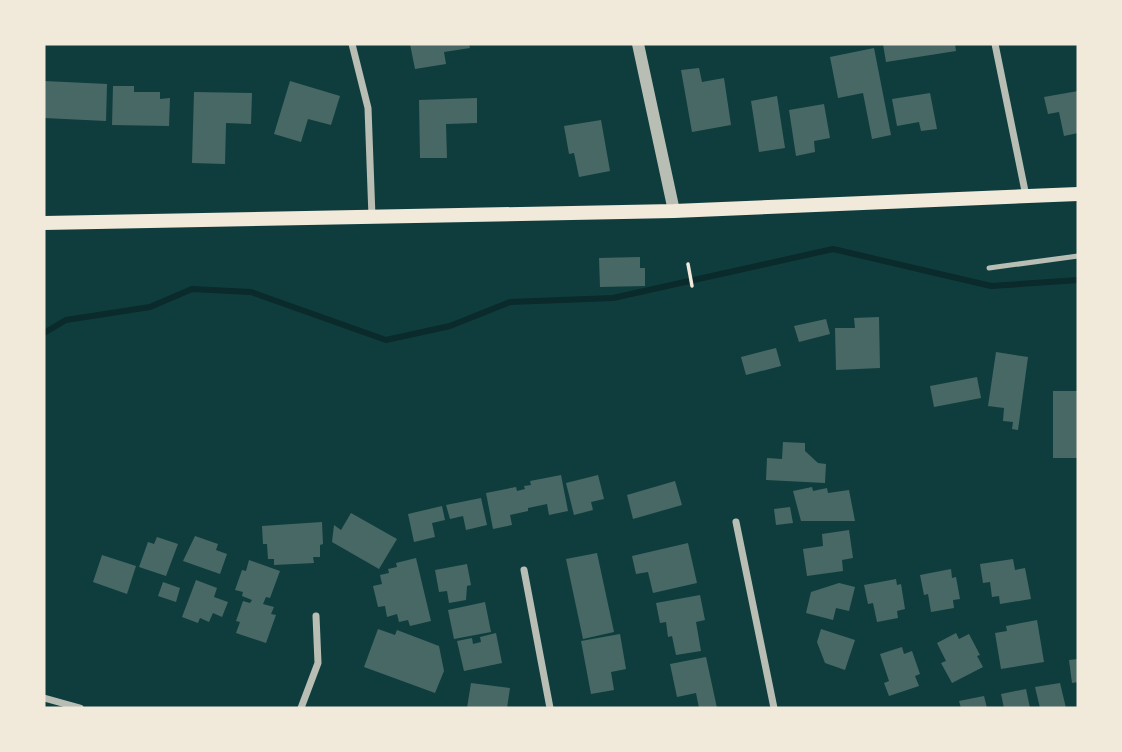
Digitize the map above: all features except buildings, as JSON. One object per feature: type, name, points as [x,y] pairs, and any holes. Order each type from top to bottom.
[{"type":"main road","points":[[44,223],[674,211],[1078,194]]},
{"type":"street","points":[[352,44],[368,108],[372,217]]},
{"type":"street","points":[[638,44],[674,211]]},
{"type":"street","points":[[995,44],[1026,196]]},
{"type":"street","points":[[736,522],[774,708]]},
{"type":"street","points":[[524,570],[550,708]]},
{"type":"street","points":[[301,708],[318,663],[316,616]]},
{"type":"street","points":[[44,708],[46,698],[80,708]]},
{"type":"lane","points":[[989,268],[1078,256]]},
{"type":"path","points":[[688,264],[692,286]]},
{"type":"waterway","points":[[44,333],[66,320],[150,307],[192,289],[251,292],[386,340],[450,326],[510,302],[613,298],[833,249],[991,286],[1078,280]]}]
